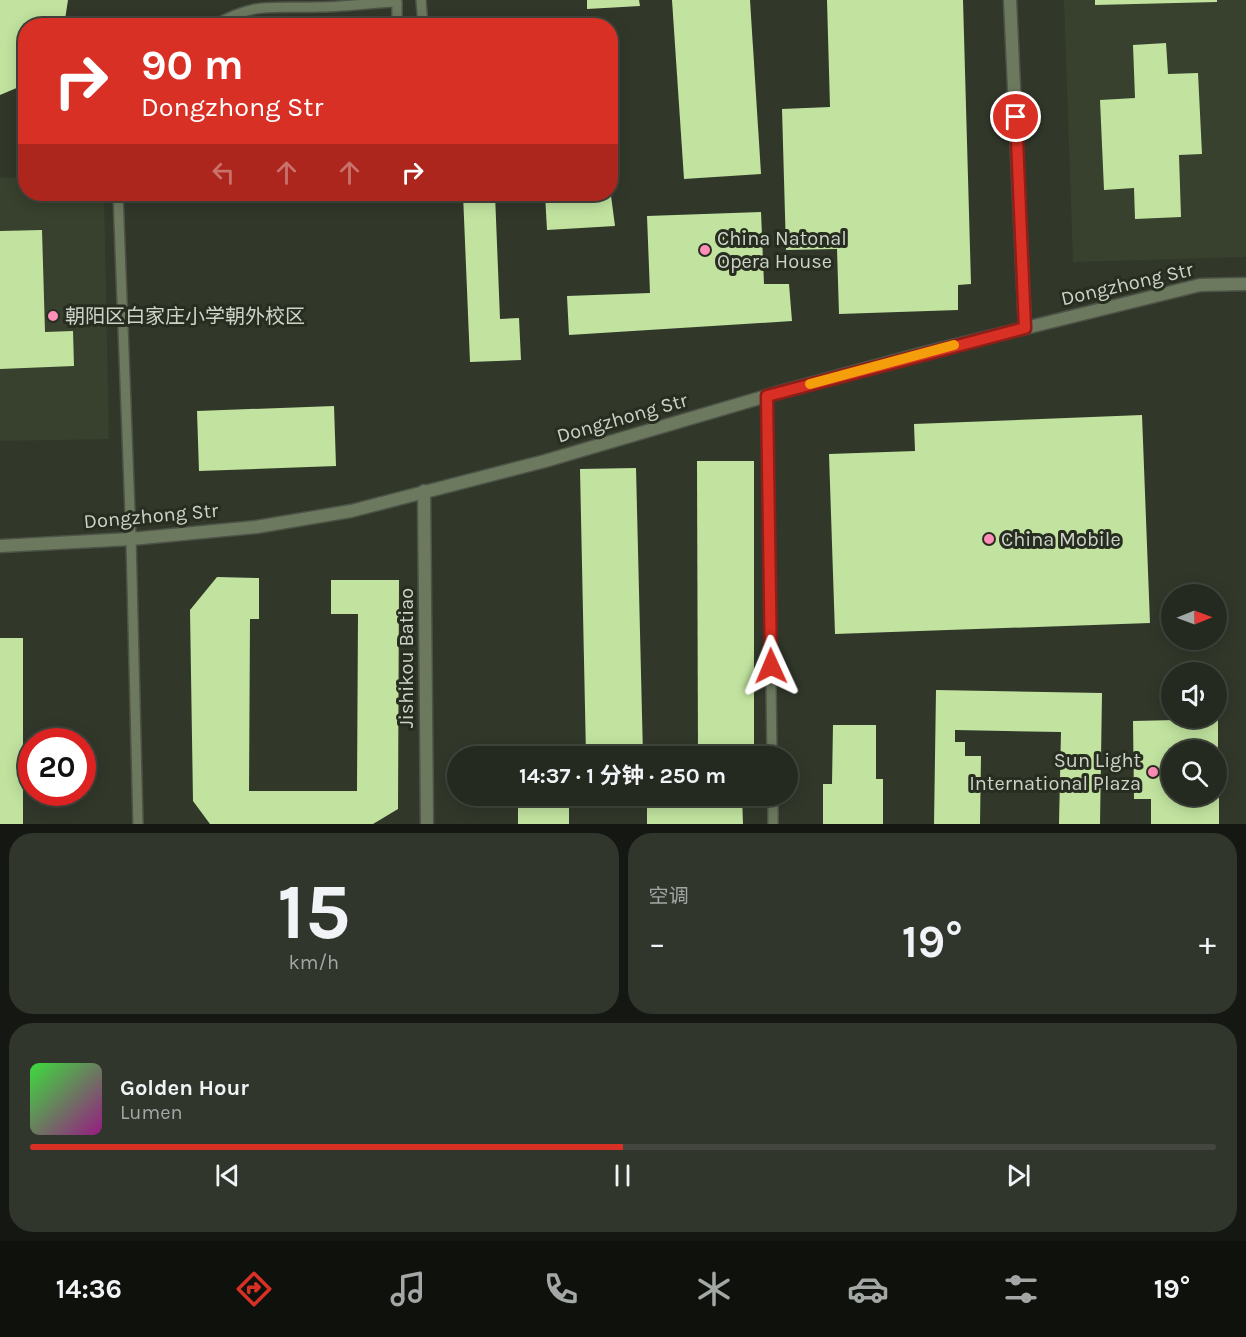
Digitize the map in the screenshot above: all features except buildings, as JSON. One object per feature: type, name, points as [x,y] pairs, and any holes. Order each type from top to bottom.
[{"type":"street","points":[[1010,0],[1025,328]]},
{"type":"street","name":"Dongzhong Str","points":[[0,546],[131,539],[256,527],[351,511],[545,461],[767,396],[1025,328],[1200,285],[1246,284]]},
{"type":"street","name":"Jishikou Batiao","points":[[424,491],[427,824]]},
{"type":"lane","points":[[422,0],[423,18]]},
{"type":"lane","points":[[226,18],[234,13],[267,6],[397,1],[397,18]]},
{"type":"lane","points":[[118,201],[131,539],[138,824]]},
{"type":"lane","points":[[767,396],[772,746]]},
{"type":"lane","points":[[773,806],[773,824]]},
{"type":"shaded area","points":[[1064,0],[1246,0],[1246,257],[1073,262]]},
{"type":"shaded area","name":"朝阳区白家庄小学朝外校区","points":[[18,177],[18,201],[104,201],[109,439],[0,441],[0,178]]},
{"type":"slow traffic","points":[[810,384],[954,345]]},
{"type":"place","name":"China Natonal Opera House","points":[[705,250]]},
{"type":"place","name":"朝阳区白家庄小学朝外校区","points":[[53,316]]},
{"type":"place","name":"China Mobile","points":[[989,539]]},
{"type":"place","name":"Sun Light International Plaza","points":[[1153,772]]},
{"type":"route","points":[[771,666],[767,396],[1025,328],[1016,117]]}]
